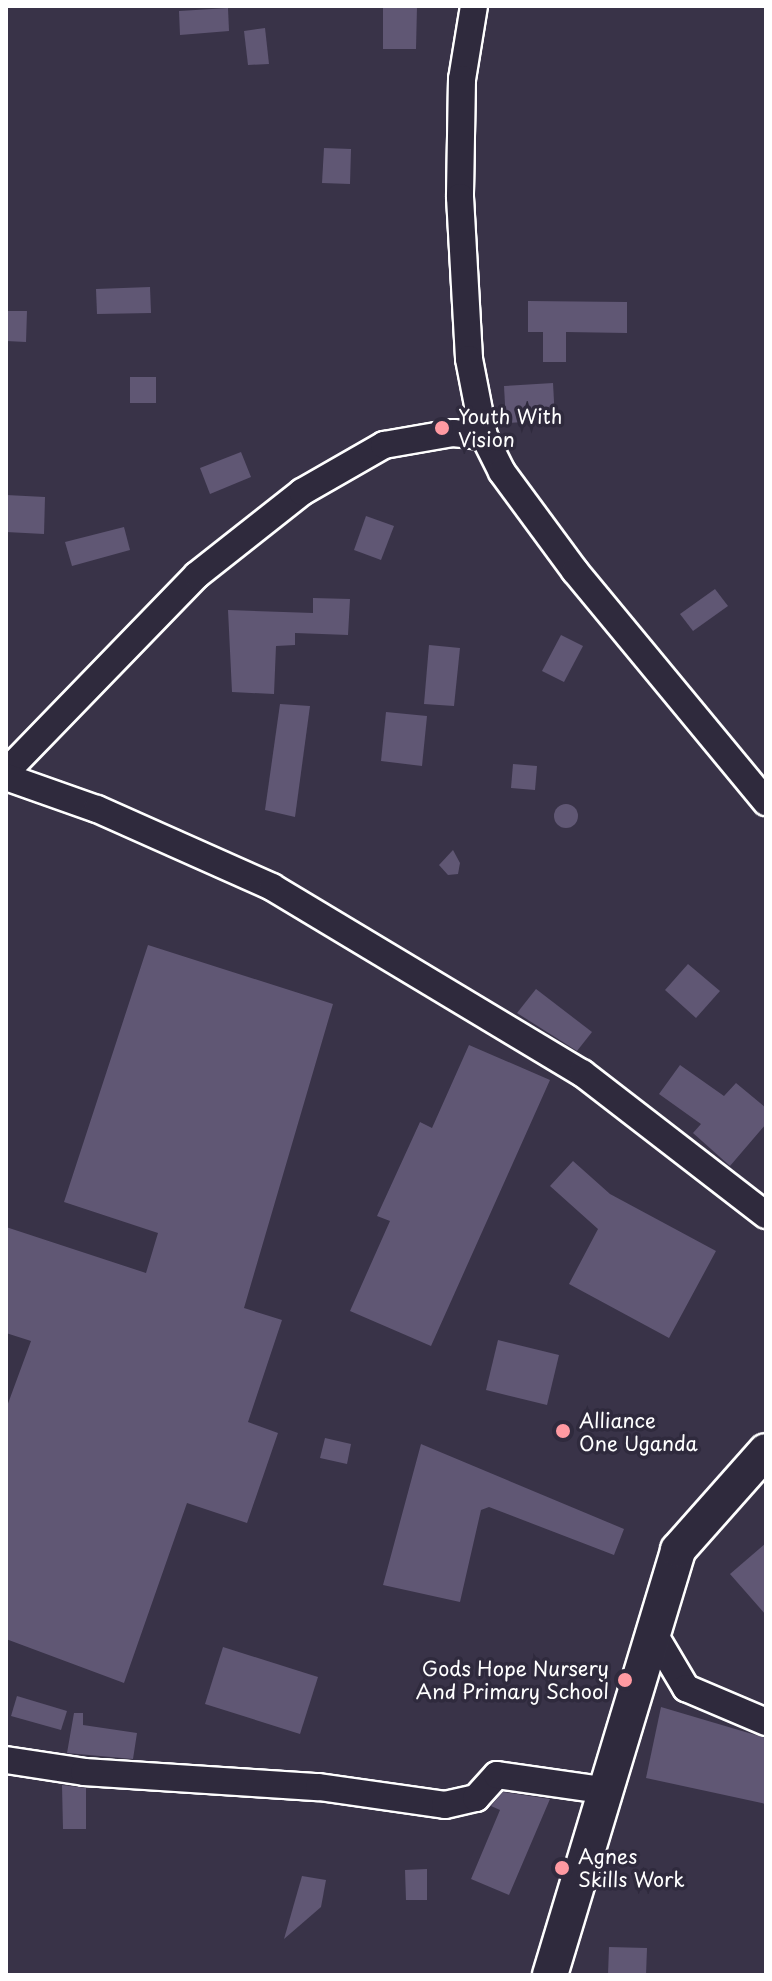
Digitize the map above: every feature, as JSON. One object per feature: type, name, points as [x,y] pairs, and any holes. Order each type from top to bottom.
[{"type":"street","points":[[474,6],[462,79],[460,197],[469,359],[484,436],[502,472],[575,571],[766,802]]},
{"type":"street","points":[[484,436],[440,435],[384,445],[302,492],[197,575],[6,775],[97,809],[272,887],[582,1073],[766,1215]]},
{"type":"street","points":[[550,1975],[601,1790],[681,1544],[766,1451]]},
{"type":"street","points":[[651,1629],[686,1688],[766,1722]]},
{"type":"street","points":[[6,1760],[445,1805],[476,1798],[497,1775],[601,1790]]},
{"type":"building","points":[[383,6],[417,6],[416,49],[383,49]]},
{"type":"building","points":[[228,8],[229,31],[180,35],[179,11]]},
{"type":"building","points":[[265,28],[269,64],[248,65],[244,31]]},
{"type":"building","points":[[324,148],[351,149],[350,184],[322,183]]},
{"type":"building","points":[[150,287],[151,313],[97,314],[96,289]]},
{"type":"building","points":[[528,301],[627,302],[627,333],[566,332],[566,362],[543,362],[543,332],[528,332]]},
{"type":"building","points":[[6,311],[27,311],[26,342],[6,341]]},
{"type":"building","points":[[130,377],[156,377],[156,403],[130,403]]},
{"type":"building","points":[[553,383],[555,420],[506,423],[504,386]]},
{"type":"building","points":[[241,452],[251,477],[210,494],[200,468]]},
{"type":"building","points":[[6,495],[45,497],[44,534],[6,532]]},
{"type":"building","points":[[366,516],[394,526],[381,560],[354,550]]},
{"type":"building","points":[[124,527],[130,550],[72,566],[65,542]]},
{"type":"building","points":[[715,589],[728,606],[693,631],[680,614]]},
{"type":"building","points":[[313,598],[350,599],[348,635],[295,633],[295,645],[276,646],[274,694],[232,692],[228,610],[313,613]]},
{"type":"building","points":[[561,635],[583,646],[564,682],[542,671]]},
{"type":"building","points":[[429,645],[460,648],[454,706],[424,704]]},
{"type":"building","points":[[280,704],[310,706],[295,817],[265,810]]},
{"type":"building","points":[[386,712],[427,716],[422,766],[381,761]]},
{"type":"building","points":[[513,764],[537,766],[535,790],[511,788]]},
{"type":"building","points":[[566,804],[577,811],[578,816],[571,827],[566,828],[555,821],[554,816],[561,805]]},
{"type":"building","points":[[453,850],[460,863],[458,874],[448,875],[439,865]]},
{"type":"building","points":[[148,945],[333,1004],[244,1308],[282,1320],[248,1422],[278,1433],[247,1523],[187,1503],[124,1683],[6,1639],[6,1409],[31,1341],[6,1333],[6,1227],[146,1273],[158,1233],[64,1202]]},
{"type":"building","points":[[688,964],[720,991],[696,1018],[665,990]]},
{"type":"building","points":[[536,989],[592,1032],[577,1051],[517,1013]]},
{"type":"building","points":[[469,1045],[550,1080],[431,1346],[350,1311],[390,1221],[377,1216],[420,1122],[432,1128]]},
{"type":"building","points":[[680,1065],[724,1096],[736,1083],[766,1108],[766,1124],[730,1166],[693,1133],[701,1124],[659,1094]]},
{"type":"building","points":[[573,1161],[610,1194],[716,1251],[669,1338],[569,1284],[598,1229],[550,1186]]},
{"type":"building","points":[[498,1340],[559,1355],[547,1405],[486,1390]]},
{"type":"building","points":[[325,1438],[351,1444],[347,1464],[320,1458]]},
{"type":"building","points":[[421,1444],[624,1529],[614,1555],[489,1507],[481,1510],[460,1602],[383,1585]]},
{"type":"building","points":[[766,1543],[766,1615],[730,1574]]},
{"type":"building","points":[[223,1647],[318,1677],[300,1734],[205,1704]]},
{"type":"building","points":[[17,1696],[67,1711],[61,1730],[11,1716]]},
{"type":"building","points":[[661,1707],[766,1738],[766,1804],[646,1778]]},
{"type":"building","points":[[74,1713],[83,1713],[83,1725],[137,1733],[133,1759],[67,1753]]},
{"type":"building","points":[[62,1785],[86,1788],[86,1829],[63,1829]]},
{"type":"building","points":[[503,1792],[550,1799],[509,1895],[471,1879],[500,1810],[491,1806]]},
{"type":"building","points":[[427,1869],[427,1900],[406,1900],[405,1870]]},
{"type":"building","points":[[302,1876],[326,1880],[321,1907],[284,1939]]},
{"type":"building","points":[[609,1947],[647,1948],[646,1975],[608,1975]]},
{"type":"place","name":"Youth With Vision","points":[[442,428]]},
{"type":"place","name":"Alliance One Uganda","points":[[563,1431]]},
{"type":"place","name":"Gods Hope Nursery And Primary School","points":[[625,1680]]},
{"type":"place","name":"Agnes Skills Work","points":[[562,1868]]}]
